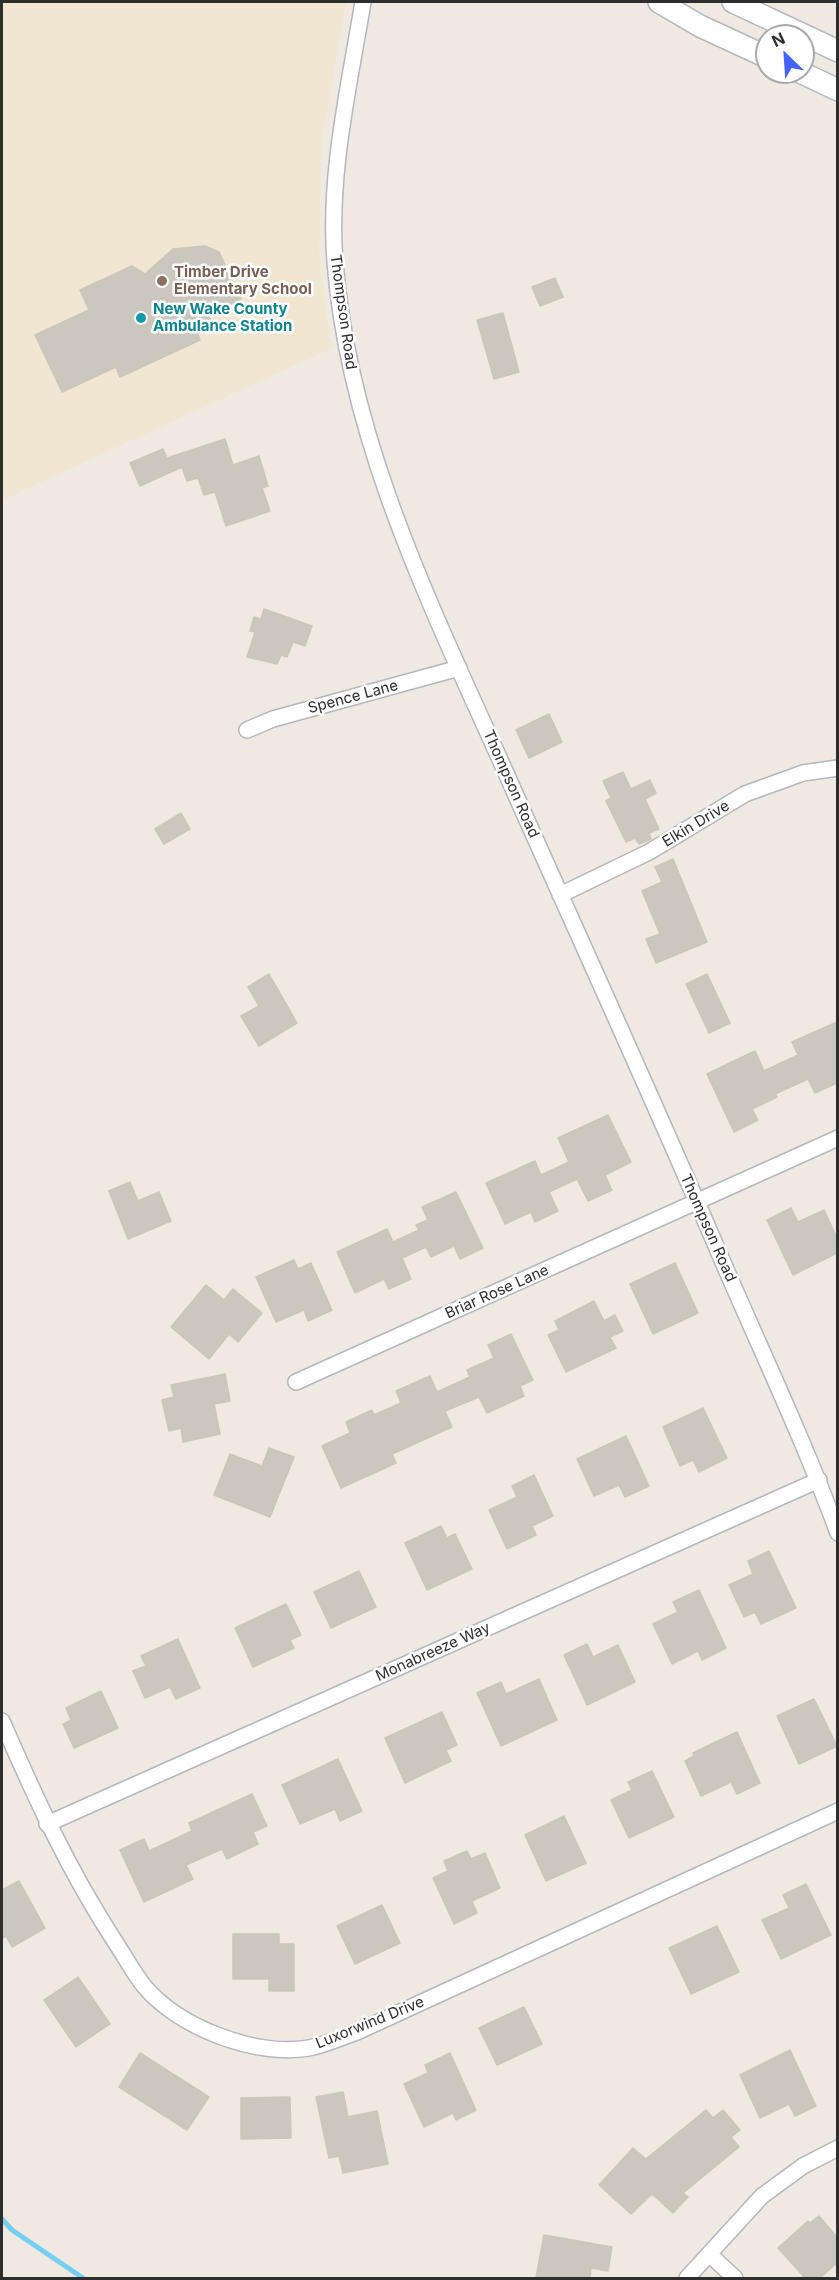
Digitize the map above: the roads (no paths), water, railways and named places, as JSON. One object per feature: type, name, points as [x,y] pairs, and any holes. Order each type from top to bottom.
[{"type":"main road","points":[[659,2],[700,26],[755,51]]},
{"type":"main road","points":[[733,2],[837,51]]},
{"type":"main road","points":[[815,79],[837,90]]},
{"type":"street","name":"Thompson Road","points":[[363,2],[334,190],[335,259],[346,351],[371,447],[411,555],[459,668],[819,1480],[837,1533]]},
{"type":"street","name":"Spence Lane","points":[[247,730],[273,719],[459,668]]},
{"type":"street","name":"Elkin Drive","points":[[560,895],[649,852],[745,794],[803,773],[837,768]]},
{"type":"street","name":"Briar Rose Lane","points":[[296,1382],[837,1138]]},
{"type":"street","name":"Monabreeze Way","points":[[47,1824],[819,1480]]},
{"type":"street","name":"Luxorwind Drive","points":[[2,1721],[47,1824],[93,1908],[145,1987],[181,2018],[216,2036],[266,2048],[309,2048],[357,2032],[837,1811]]},
{"type":"street","points":[[687,2278],[762,2196],[803,2166],[837,2148]]},
{"type":"street","points":[[709,2254],[735,2278]]},
{"type":"waterway","points":[[2,2219],[12,2230],[83,2278]]},
{"type":"place","name":"Timber Drive Elementary School","points":[[162,281]]},
{"type":"place","name":"New Wake County Ambulance Station","points":[[141,318]]}]
